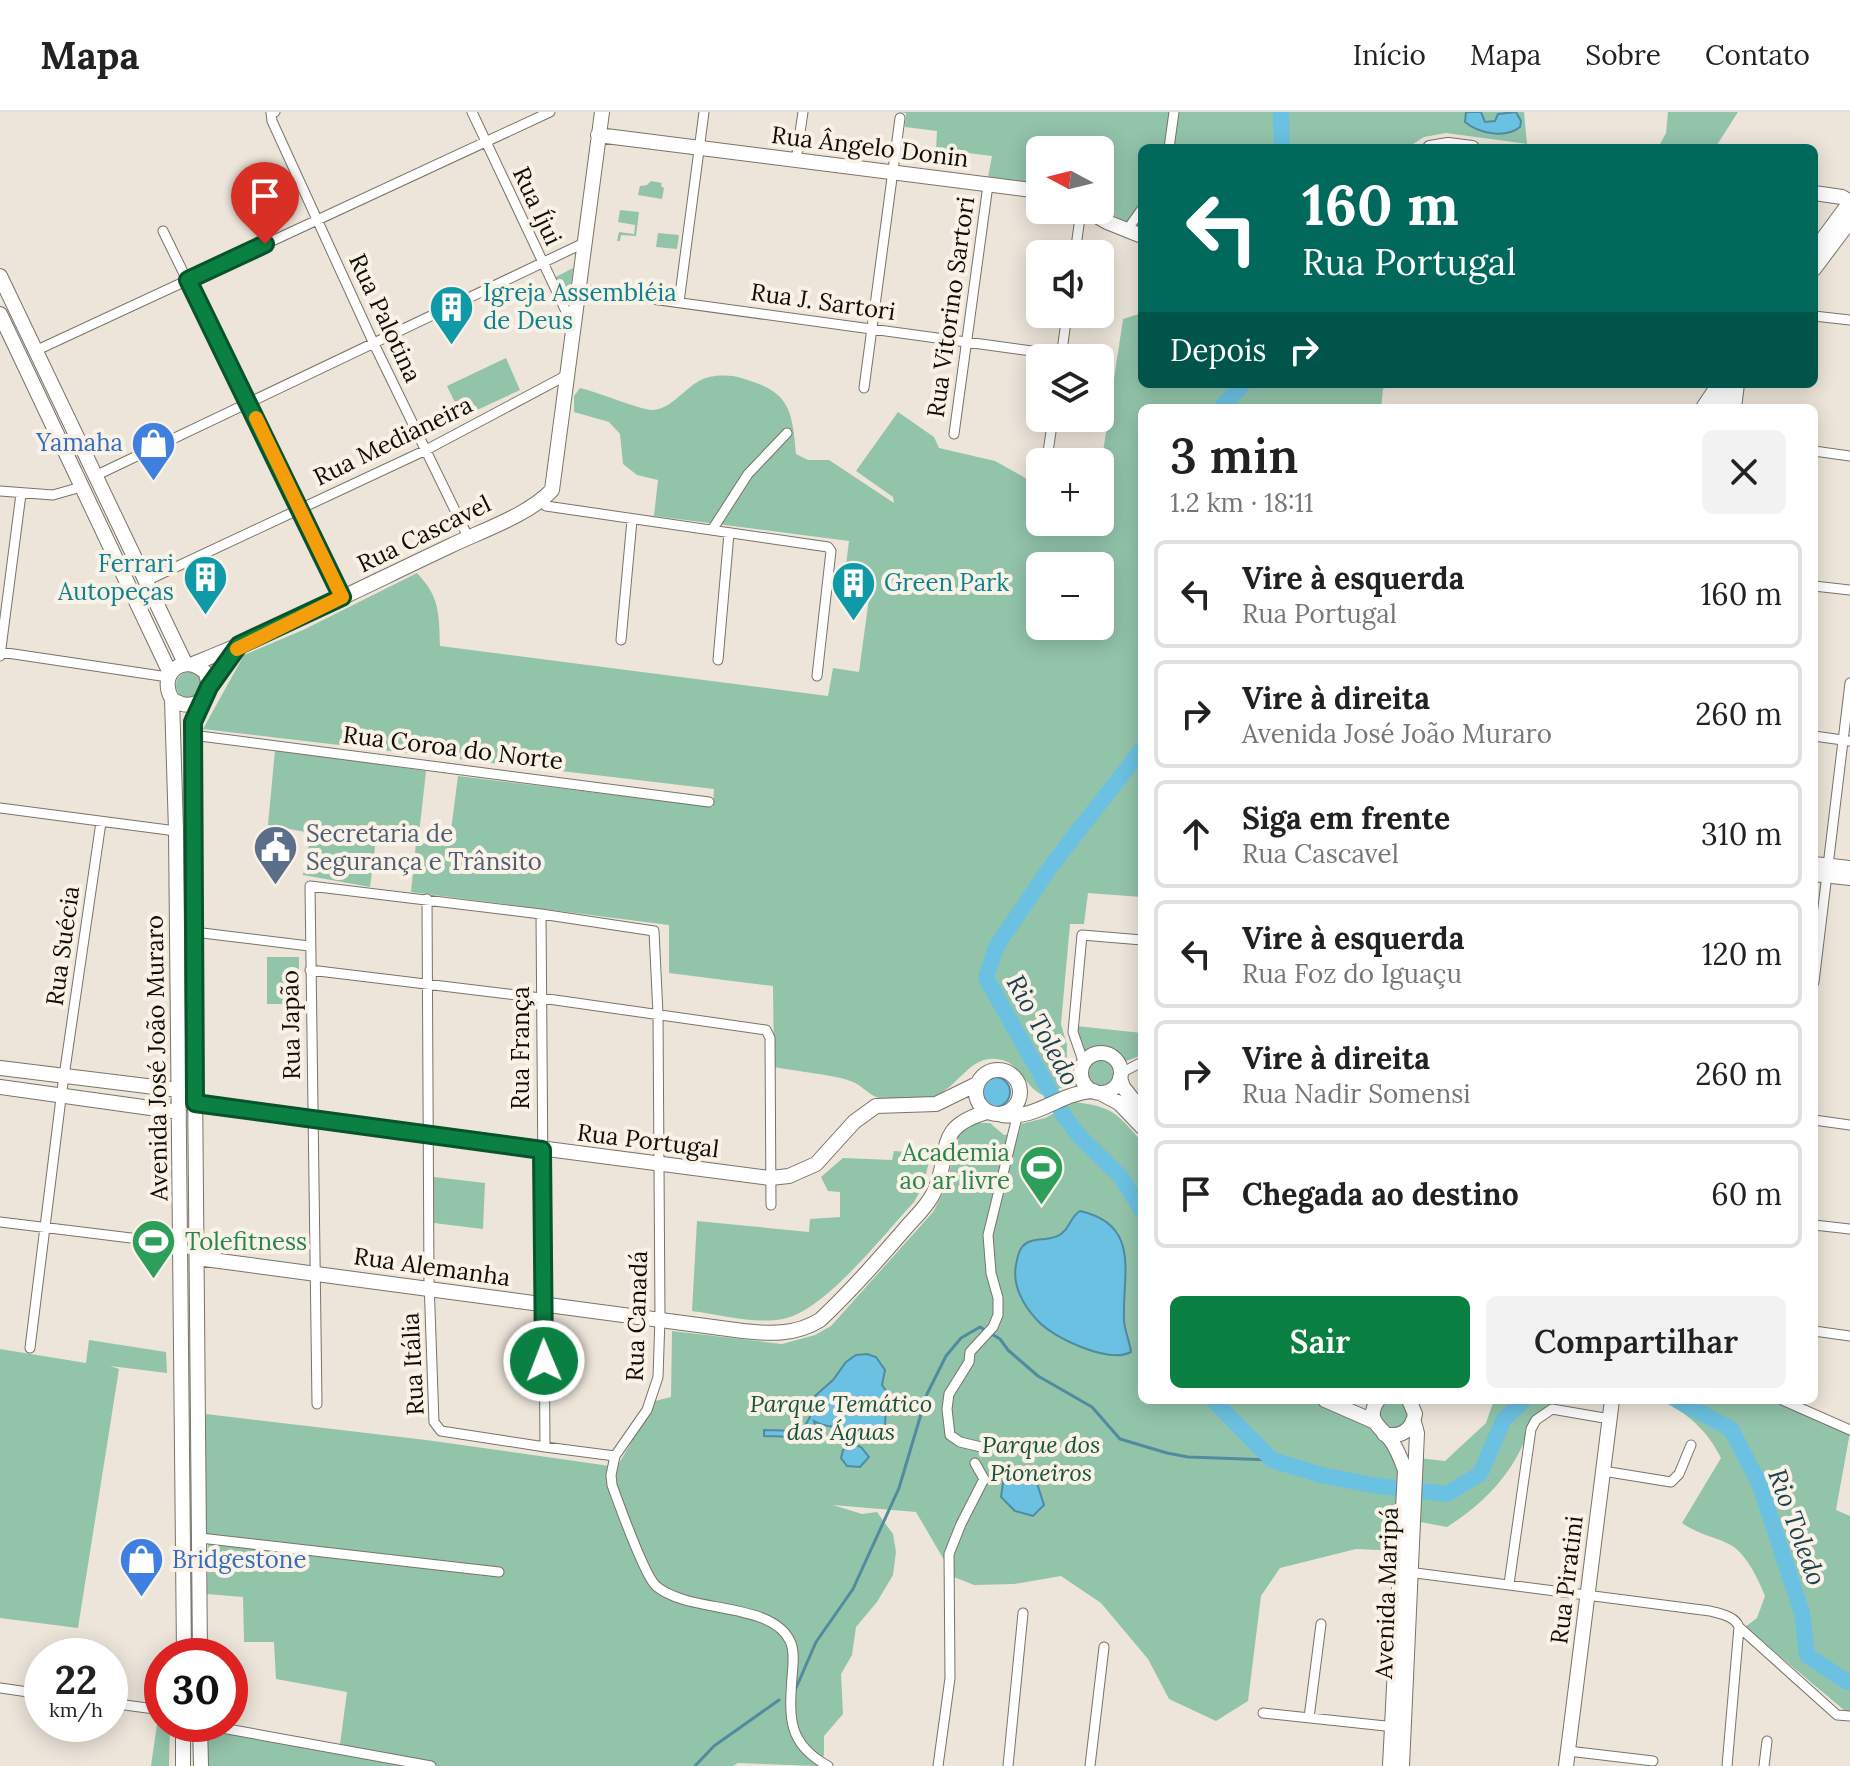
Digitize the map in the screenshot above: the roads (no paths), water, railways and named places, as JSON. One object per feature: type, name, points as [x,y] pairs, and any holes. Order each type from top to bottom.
[{"type":"street","name":"Rua Íjui","points":[[472,112],[575,329]]},
{"type":"street","points":[[25,367],[38,355],[188,280],[550,112]]},
{"type":"street","points":[[569,374],[602,112]]},
{"type":"street","points":[[679,302],[704,112]]},
{"type":"street","points":[[796,160],[803,112]]},
{"type":"street","points":[[1170,144],[1174,112]]},
{"type":"street","name":"Rua Palotina","points":[[273,113],[272,121],[374,344],[468,537]]},
{"type":"street","points":[[864,388],[900,118]]},
{"type":"street","name":"Rua Ângelo Donin","points":[[598,135],[1026,189]]},
{"type":"street","name":"Rua Vitorino Sartori","points":[[954,434],[988,185]]},
{"type":"street","points":[[1818,194],[1842,197],[1850,202],[1818,246]]},
{"type":"street","points":[[1127,230],[1138,215]]},
{"type":"street","points":[[1818,264],[1850,221]]},
{"type":"street","points":[[1114,224],[1138,234]]},
{"type":"street","points":[[163,231],[342,597]]},
{"type":"street","points":[[97,475],[586,242]]},
{"type":"street","points":[[0,276],[146,581],[189,663],[205,672],[206,693],[195,704],[185,705],[172,699]]},
{"type":"street","name":"Rua J. Sartori","points":[[579,289],[1026,351]]},
{"type":"street","name":"Avenida José João Muraro","points":[[0,314],[4,332],[25,367],[169,675],[176,831],[184,1638]]},
{"type":"street","points":[[1818,316],[1850,320]]},
{"type":"street","points":[[4,332],[12,334],[21,351],[38,355]]},
{"type":"street","name":"Rua Medianeira","points":[[146,581],[426,450],[569,374]]},
{"type":"street","name":"Rua Cascavel","points":[[189,663],[239,645],[540,501],[552,490],[569,374]]},
{"type":"street","points":[[712,530],[748,474],[787,433]]},
{"type":"street","points":[[1818,452],[1850,456]]},
{"type":"street","points":[[0,491],[53,495],[81,487]]},
{"type":"street","points":[[21,494],[0,654],[169,675],[189,663]]},
{"type":"street","points":[[540,501],[546,506],[632,520],[828,547],[831,551],[817,676]]},
{"type":"street","points":[[621,640],[632,520]]},
{"type":"street","points":[[718,660],[729,533]]},
{"type":"street","points":[[115,557],[131,549]]},
{"type":"street","points":[[1818,586],[1850,590]]},
{"type":"street","name":"Rua Cascavel","points":[[206,693],[239,645]]},
{"type":"street","points":[[1818,918],[1821,870],[1847,740],[1850,683]]},
{"type":"street","name":"Avenida José João Muraro","points":[[200,1638],[192,735],[193,722],[206,693]]},
{"type":"street","name":"Rua Coroa do Norte","points":[[192,735],[709,802]]},
{"type":"street","points":[[1818,736],[1847,740]]},
{"type":"street","points":[[0,808],[176,831]]},
{"type":"street","name":"Rua Suécia","points":[[61,1096],[101,822]]},
{"type":"street","points":[[1821,870],[1850,868]]},
{"type":"street","points":[[1821,870],[1850,878]]},
{"type":"street","name":"Rua Japão","points":[[317,1404],[310,886],[427,899]]},
{"type":"street","points":[[427,899],[541,914]]},
{"type":"street","name":"Rua Itália","points":[[427,899],[429,1289],[434,1422],[441,1431],[545,1447]]},
{"type":"street","name":"Rua Canadá","points":[[541,914],[650,929],[656,934],[658,1377],[653,1396],[615,1456]]},
{"type":"street","name":"Rua França","points":[[541,914],[545,1447]]},
{"type":"street","points":[[194,932],[309,946]]},
{"type":"street","points":[[1138,940],[1082,935],[1073,1032],[1084,1083],[1119,1103],[1138,1123]]},
{"type":"street","points":[[310,970],[766,1030],[770,1038],[771,1205]]},
{"type":"street","points":[[178,1023],[189,1023],[195,1086]]},
{"type":"street","points":[[1068,1096],[1092,1055],[1105,1053],[1116,1059],[1123,1087],[1138,1106]]},
{"type":"street","points":[[1049,1107],[1034,1103],[1012,1075],[999,1069],[986,1073],[975,1090],[978,1103],[1002,1115],[1049,1107],[1068,1096],[1113,1089],[1121,1076],[1138,1065]]},
{"type":"street","points":[[0,1068],[179,1090]]},
{"type":"street","name":"Rua Portugal","points":[[195,1103],[770,1178],[789,1176],[816,1164],[854,1122],[876,1106],[942,1103],[977,1084]]},
{"type":"street","points":[[0,1087],[179,1112]]},
{"type":"street","points":[[1002,1115],[1015,1106],[1020,1094],[1019,1087]]},
{"type":"street","points":[[30,1348],[61,1096]]},
{"type":"street","points":[[981,1447],[960,1442],[950,1435],[947,1409],[949,1394],[969,1362],[970,1352],[993,1327],[999,1306],[991,1273],[988,1235],[1009,1145],[1002,1115]]},
{"type":"street","name":"Rua Alemanha","points":[[197,1258],[765,1333],[806,1329],[844,1297],[933,1195],[940,1179],[945,1144],[952,1130],[962,1122],[1002,1115]]},
{"type":"street","points":[[1818,1121],[1850,1125]]},
{"type":"street","points":[[0,1222],[180,1244]]},
{"type":"street","points":[[1818,1225],[1850,1229]]},
{"type":"street","points":[[181,1287],[184,1318],[189,1320],[198,1316]]},
{"type":"street","points":[[180,1334],[188,1329],[194,1334],[197,1376]]},
{"type":"street","points":[[1818,1332],[1850,1336]]},
{"type":"street","points":[[1334,1404],[1373,1421],[1410,1471]]},
{"type":"street","points":[[1373,1421],[1375,1404]]},
{"type":"street","name":"Rua Piratini","points":[[1567,1758],[1612,1404]]},
{"type":"street","points":[[1791,1404],[1850,1430]]},
{"type":"street","points":[[1384,1434],[1405,1433],[1413,1407]]},
{"type":"street","name":"Avenida Maripá","points":[[1402,1766],[1398,1727],[1410,1471],[1417,1433],[1413,1407]]},
{"type":"street","points":[[1509,1584],[1531,1429],[1536,1420],[1552,1409],[1610,1419]]},
{"type":"street","points":[[1603,1471],[1671,1482],[1679,1474],[1691,1445]]},
{"type":"street","points":[[545,1447],[615,1456],[612,1485],[644,1567],[654,1584],[676,1599],[761,1617],[779,1627],[790,1641],[794,1662],[791,1725],[811,1757],[828,1766]]},
{"type":"street","points":[[938,1766],[950,1678],[949,1554],[984,1479],[975,1463]]},
{"type":"street","points":[[200,1538],[499,1572]]},
{"type":"street","points":[[1405,1571],[1710,1611],[1733,1619],[1837,1715],[1850,1716]]},
{"type":"street","points":[[1008,1766],[1023,1613]]},
{"type":"street","points":[[1309,1718],[1321,1624]]},
{"type":"street","points":[[1727,1766],[1739,1627]]},
{"type":"street","points":[[1090,1766],[1104,1647]]},
{"type":"street","points":[[0,1688],[24,1691]]},
{"type":"street","points":[[1263,1713],[1398,1727]]},
{"type":"street","name":"Avenida Maripá","points":[[1390,1766],[1398,1727]]},
{"type":"street","points":[[248,1733],[431,1766]]},
{"type":"street","points":[[1764,1766],[1767,1741]]},
{"type":"street","points":[[183,1742],[184,1766]]},
{"type":"street","points":[[200,1742],[200,1765]]},
{"type":"street","points":[[1567,1758],[1653,1761]]},
{"type":"water","points":[[1466,112],[1481,112],[1485,122],[1495,121],[1498,114],[1516,112],[1521,121],[1520,127],[1507,133],[1484,132],[1465,122]]},
{"type":"water","points":[[995,1077],[1005,1082],[1010,1092],[1005,1102],[995,1107],[985,1102],[980,1092],[985,1082]]},
{"type":"water","points":[[1080,1211],[1100,1218],[1113,1228],[1121,1240],[1126,1270],[1124,1321],[1131,1352],[1109,1355],[1068,1341],[1037,1320],[1020,1294],[1015,1272],[1022,1247],[1030,1241],[1057,1237]]},
{"type":"water","points":[[856,1355],[876,1357],[885,1370],[882,1385],[887,1392],[882,1398],[885,1420],[878,1438],[862,1439],[845,1429],[814,1421],[816,1437],[804,1440],[800,1437],[764,1436],[764,1430],[802,1431],[811,1415],[811,1400],[833,1380],[846,1362]]},
{"type":"water","points":[[853,1444],[861,1447],[869,1457],[860,1467],[847,1466],[841,1458],[843,1450]]},
{"type":"water","points":[[1022,1472],[1035,1477],[1044,1505],[1033,1516],[1015,1511],[1001,1497],[1004,1476]]},
{"type":"waterway","name":"Rio Toledo","points":[[1281,112],[1282,144]]},
{"type":"waterway","name":"Rio Toledo","points":[[1225,404],[1239,388]]},
{"type":"waterway","name":"Rio Toledo","points":[[1138,754],[1051,866],[996,947],[986,978],[1064,1116],[1081,1138],[1121,1177],[1138,1205]]},
{"type":"waterway","points":[[796,1688],[816,1642],[853,1589],[899,1488],[927,1394],[946,1356],[961,1338],[980,1327],[1000,1339],[1038,1376],[1092,1407],[1120,1439],[1188,1457],[1272,1460]]},
{"type":"waterway","name":"Rio Toledo","points":[[1217,1404],[1272,1460],[1321,1475],[1372,1485],[1447,1494],[1480,1474],[1504,1419],[1520,1404]]},
{"type":"waterway","name":"Rio Toledo","points":[[1684,1404],[1731,1429],[1759,1483],[1802,1613],[1807,1655],[1847,1682],[1850,1681]]},
{"type":"waterway","points":[[695,1766],[714,1746],[779,1700]]},
{"type":"place","name":"Igreja Assembléia de Deus","points":[[452,346]]},
{"type":"place","name":"Yamaha","points":[[154,482]]},
{"type":"place","name":"Ferrari Autopeças","points":[[205,617]]},
{"type":"place","name":"Green Park","points":[[853,622]]},
{"type":"place","name":"Secretaria de Segurança e Trânsito","points":[[275,887]]},
{"type":"place","name":"Academia ao ar livre","points":[[1041,1206]]},
{"type":"place","name":"Tolefitness","points":[[154,1281]]},
{"type":"place","name":"Bridgestone","points":[[141,1599]]},
{"type":"park label","name":"Parque Temático das Águas","points":[[841,1418]]},
{"type":"park label","name":"Parque dos Pioneiros","points":[[1041,1459]]}]
